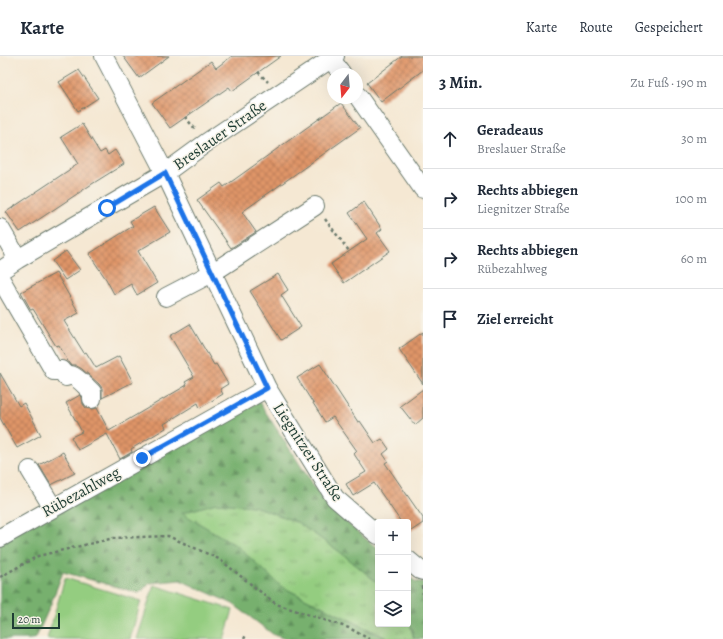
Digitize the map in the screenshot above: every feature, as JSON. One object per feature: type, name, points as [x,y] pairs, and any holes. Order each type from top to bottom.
[{"type":"street","name":"Liegnitzer Straße","points":[[104,56],[165,173],[267,388],[335,498],[375,532]]},
{"type":"street","name":"Breslauer Straße","points":[[0,271],[165,173],[206,143],[333,57]]},
{"type":"street","points":[[333,57],[339,68]]},
{"type":"street","points":[[363,103],[423,188]]},
{"type":"street","points":[[166,296],[212,273],[315,206]]},
{"type":"street","points":[[0,228],[18,259]]},
{"type":"street","points":[[0,278],[54,371],[68,371],[66,377],[71,375],[77,377],[84,386],[92,392],[92,399]]},
{"type":"street","name":"Rübezahlweg","points":[[0,538],[267,388]]},
{"type":"street","points":[[30,470],[53,508]]},
{"type":"street","points":[[411,562],[423,571]]},
{"type":"path","points":[[315,206],[349,251]]},
{"type":"path","points":[[0,578],[38,556],[114,538],[168,536],[219,559],[276,604],[349,628],[369,639]]},
{"type":"path","points":[[244,639],[246,635]]},
{"type":"green space","points":[[259,402],[327,506],[375,546],[375,581],[340,552],[297,522],[254,506],[216,503],[182,513],[237,546],[282,587],[388,639],[286,639],[274,635],[233,604],[180,580],[150,583],[139,593],[63,572],[36,638],[0,639],[0,527],[17,517]]},
{"type":"green space","points":[[216,503],[254,506],[297,522],[340,552],[375,581],[375,627],[411,627],[414,639],[389,639],[282,587],[237,546],[181,513]]},
{"type":"green space","points":[[65,578],[141,601],[130,639],[47,639]]},
{"type":"green space","points":[[411,578],[416,582],[423,582],[423,639],[414,639],[411,627]]},
{"type":"green space","points":[[154,585],[233,610],[224,639],[137,639]]},
{"type":"building","points":[[123,56],[169,56],[139,78]]},
{"type":"building","points":[[232,56],[281,56],[232,91],[229,87],[170,128],[152,103],[211,61],[216,68]]},
{"type":"building","points":[[402,56],[423,56],[423,70],[381,102],[367,83]]},
{"type":"building","points":[[79,70],[98,98],[78,111],[59,82]]},
{"type":"building","points":[[340,104],[342,104],[360,128],[242,212],[256,232],[231,248],[197,200],[221,183],[224,187]]},
{"type":"building","points":[[82,124],[100,153],[105,150],[108,155],[115,150],[124,164],[20,232],[6,212],[78,164],[61,137]]},
{"type":"building","points":[[364,202],[382,229],[377,233],[390,251],[344,283],[331,264],[367,239],[349,213]]},
{"type":"building","points":[[154,207],[170,232],[138,251],[157,283],[137,295],[131,284],[114,294],[89,254],[133,226],[130,221]]},
{"type":"building","points":[[66,251],[80,270],[65,280],[52,261]]},
{"type":"building","points":[[56,273],[79,313],[64,321],[84,353],[86,352],[96,368],[119,356],[133,382],[102,398],[102,388],[99,384],[82,369],[75,365],[70,365],[59,345],[56,346],[33,309],[31,310],[21,292]]},
{"type":"building","points":[[278,274],[288,290],[281,295],[301,327],[281,340],[250,291]]},
{"type":"building","points":[[190,324],[214,365],[216,364],[228,384],[220,389],[223,394],[200,408],[198,403],[164,424],[166,428],[131,449],[132,452],[120,459],[107,434],[78,450],[71,437],[82,432],[66,403],[80,395],[86,408],[97,408],[109,431],[187,385],[185,382],[194,377],[170,336]]},
{"type":"building","points":[[423,332],[423,384],[399,349]]},
{"type":"building","points":[[320,364],[358,422],[360,421],[375,443],[382,439],[389,449],[383,454],[388,461],[385,463],[423,518],[423,523],[411,531],[411,519],[399,519],[374,483],[353,496],[346,484],[366,472],[354,454],[357,451],[333,417],[325,422],[297,378]]},
{"type":"building","points":[[0,373],[19,406],[24,403],[41,435],[17,448],[0,418]]},
{"type":"building","points":[[423,389],[423,418],[415,425],[400,406]]},
{"type":"building","points":[[63,452],[75,473],[51,485],[39,465]]},
{"type":"route","points":[[107,208],[165,173],[267,388],[142,458]]}]
